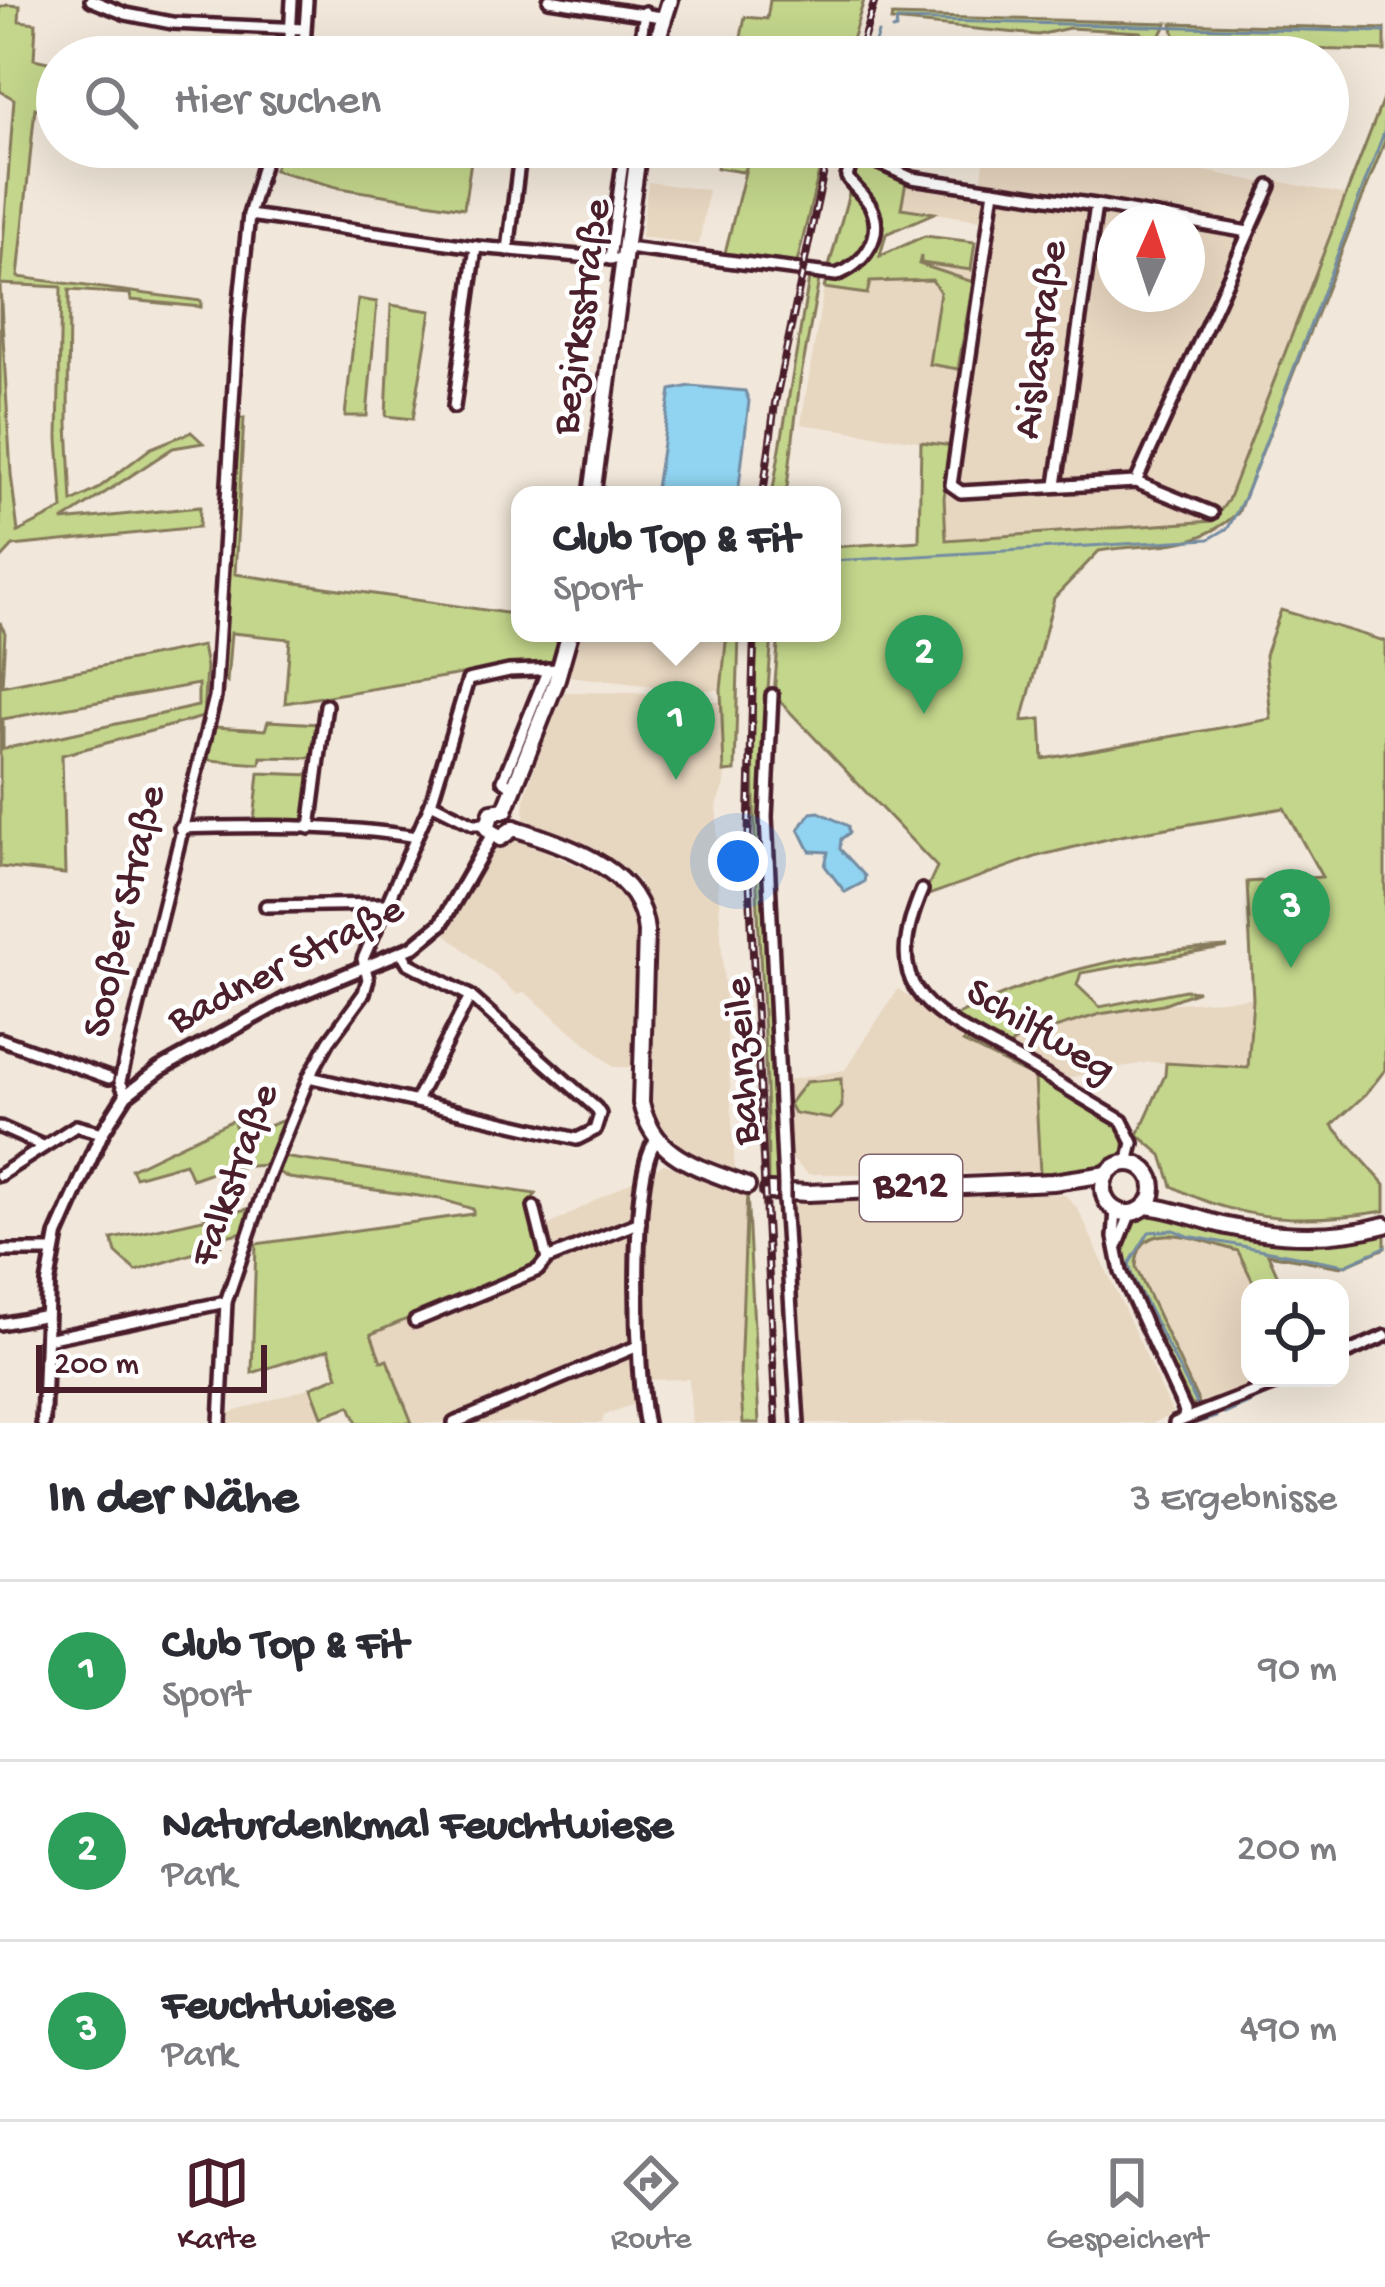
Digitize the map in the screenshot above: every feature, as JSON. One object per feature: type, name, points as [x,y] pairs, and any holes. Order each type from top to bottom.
[{"type":"main road","points":[[657,36],[670,0]]},
{"type":"main road","name":"Bezirksstraße","points":[[593,486],[636,168]]},
{"type":"main road","points":[[505,810],[565,642]]},
{"type":"main road","points":[[505,810],[514,819],[514,828],[504,837],[489,830],[491,812],[505,810]]},
{"type":"main road","points":[[514,828],[610,869],[632,890],[643,910],[646,931],[641,1103],[646,1127],[656,1141],[690,1163],[747,1186]]},
{"type":"main road","points":[[1128,1163],[1149,1175],[1136,1205]]},
{"type":"main road","name":"B212","points":[[769,1191],[1053,1182],[1107,1174],[1128,1163]]},
{"type":"main road","points":[[1107,1174],[1105,1197],[1223,1225],[1292,1234],[1336,1234],[1385,1225]]},
{"type":"main road","name":"B212","points":[[1053,1182],[1105,1197]]},
{"type":"street","points":[[91,0],[126,14],[172,23],[304,29]]},
{"type":"street","points":[[290,36],[292,0]]},
{"type":"street","points":[[304,36],[307,0]]},
{"type":"street","points":[[550,0],[662,17]]},
{"type":"street","points":[[641,36],[645,12]]},
{"type":"street","name":"Sooßer Straße","points":[[126,1095],[120,1081],[215,698],[238,320],[249,214],[262,168]]},
{"type":"street","points":[[508,250],[518,168]]},
{"type":"street","points":[[621,256],[624,168]]},
{"type":"street","points":[[249,214],[476,247],[836,275],[849,271],[867,254],[875,227],[874,212],[847,177],[850,168]]},
{"type":"street","points":[[892,168],[912,178],[1248,232]]},
{"type":"street","points":[[1136,482],[1270,186]]},
{"type":"street","points":[[994,190],[951,484],[961,492],[1136,482],[1212,513]]},
{"type":"street","name":"Aislastraße","points":[[1056,485],[1096,205]]},
{"type":"street","points":[[454,407],[476,247]]},
{"type":"street","name":"Falkstraße","points":[[220,1423],[226,1302],[269,1175],[309,1077],[364,993],[363,959],[430,803],[468,680],[509,671],[554,669]]},
{"type":"street","name":"Bahnzeile","points":[[772,695],[766,817],[798,1423]]},
{"type":"street","points":[[310,828],[326,705]]},
{"type":"street","points":[[430,803],[489,830]]},
{"type":"street","points":[[180,828],[310,828],[416,837]]},
{"type":"street","name":"Badner Straße","points":[[43,1423],[53,1251],[102,1133],[126,1095],[160,1069],[285,1000],[402,953],[441,924],[489,830]]},
{"type":"street","name":"Schilfweg","points":[[922,890],[905,940],[913,986],[960,1030],[1122,1120],[1132,1143],[1128,1163]]},
{"type":"street","points":[[266,906],[387,904]]},
{"type":"street","points":[[309,1077],[578,1139],[595,1130],[600,1121],[596,1108],[470,996],[408,963],[402,953]]},
{"type":"street","points":[[416,1101],[470,996]]},
{"type":"street","points":[[0,1039],[109,1078]]},
{"type":"street","points":[[0,1175],[76,1126],[102,1133]]},
{"type":"street","points":[[0,1127],[43,1146]]},
{"type":"street","points":[[646,1423],[638,1346],[640,1222],[642,1172],[647,1150],[656,1141]]},
{"type":"street","points":[[1136,1205],[1117,1246],[1120,1272],[1185,1411],[1180,1420]]},
{"type":"street","points":[[534,1207],[547,1259]]},
{"type":"street","points":[[415,1321],[640,1222]]},
{"type":"street","points":[[0,1251],[53,1251]]},
{"type":"street","points":[[46,1339],[226,1302]]},
{"type":"street","points":[[0,1324],[47,1315]]},
{"type":"street","points":[[1349,1352],[1385,1336]]},
{"type":"street","points":[[454,1423],[638,1346]]},
{"type":"street","points":[[1180,1420],[1269,1387]]},
{"type":"shaded area","points":[[983,168],[1192,168],[1346,195],[1228,500],[1213,521],[946,541],[944,497],[958,478],[994,222],[901,208],[906,182],[980,192]]},
{"type":"shaded area","points":[[648,182],[708,190],[699,245],[641,237]]},
{"type":"shaded area","points":[[925,236],[922,263],[977,271],[953,446],[801,424],[824,288],[867,293],[879,257]]},
{"type":"shaded area","points":[[578,642],[726,642],[721,690],[569,676]]},
{"type":"shaded area","points":[[565,692],[640,693],[721,702],[725,785],[717,805],[717,867],[735,1173],[687,1152],[653,1117],[655,922],[639,881],[621,865],[524,820],[525,797],[542,743]]},
{"type":"shaded area","points":[[517,839],[614,882],[628,901],[638,945],[635,1067],[614,1067],[446,934],[492,852]]},
{"type":"shaded area","points":[[898,989],[953,1029],[963,1042],[1035,1078],[1040,1173],[808,1174],[786,1154],[783,1081],[845,1070]]},
{"type":"shaded area","points":[[1252,998],[1248,1069],[1149,1062],[1062,1079],[1006,1050],[1016,1040],[1100,1014]]},
{"type":"shaded area","points":[[664,1164],[747,1192],[740,1376],[743,1423],[692,1423],[689,1379],[635,1380],[634,1404],[604,1415],[602,1423],[412,1423],[371,1334],[541,1263],[550,1254],[542,1229]]},
{"type":"shaded area","points":[[985,1189],[1065,1195],[1078,1209],[1173,1414],[1153,1423],[802,1423],[790,1197]]},
{"type":"shaded area","points":[[1164,1232],[1239,1251],[1252,1279],[1241,1279],[1241,1387],[1262,1387],[1212,1408],[1199,1403],[1136,1268],[1136,1257],[1149,1238]]},
{"type":"shaded area","points":[[311,1387],[322,1416],[305,1423],[230,1423],[230,1413]]},
{"type":"green space","points":[[770,0],[864,0],[853,36],[741,36],[745,17],[767,19]]},
{"type":"green space","points":[[20,6],[19,21],[36,23],[36,108],[18,277],[201,301],[201,307],[131,300],[130,294],[69,290],[72,502],[96,490],[151,448],[191,432],[203,443],[173,448],[62,521],[200,507],[199,527],[13,546],[0,560],[0,286],[18,532],[63,509],[58,439],[61,287],[0,284],[14,99],[0,91],[0,8]]},
{"type":"green space","points":[[892,16],[1167,23],[1160,36],[1144,36],[1140,32],[1069,28],[1038,35],[891,21]]},
{"type":"green space","points":[[1172,23],[1385,29],[1385,51],[1349,50],[1349,36],[1175,36]]},
{"type":"green space","points":[[1385,94],[1385,141],[1238,513],[1188,540],[1099,551],[1054,598],[1022,721],[1041,719],[1043,759],[1271,719],[1265,655],[1281,610],[1385,641],[1385,1070],[1332,1125],[1385,1185],[1385,1211],[1303,1218],[1224,1207],[1172,1186],[1162,1155],[1138,1135],[1166,1063],[1248,1068],[1253,999],[1247,882],[1322,877],[1284,808],[1120,836],[1038,856],[923,897],[937,867],[774,695],[778,642],[841,642],[841,546],[919,541],[921,442],[953,446],[944,497],[946,540],[1213,521],[1228,500]]},
{"type":"green space","points":[[470,168],[464,208],[340,188],[274,170]]},
{"type":"green space","points":[[746,168],[820,168],[796,267],[724,257]]},
{"type":"green space","points":[[856,168],[876,168],[906,182],[901,208],[934,213],[886,234],[880,256],[925,236],[975,242],[971,270],[921,263],[921,256],[919,264],[973,282],[958,369],[929,364],[940,292],[932,280],[870,282],[867,294],[824,288],[826,281],[862,265],[876,244],[879,219],[875,205],[853,175]]},
{"type":"green space","points":[[849,193],[866,206],[867,239],[849,263],[828,270]]},
{"type":"green space","points":[[809,279],[819,280],[787,486],[774,486]]},
{"type":"green space","points":[[358,299],[377,302],[367,416],[345,416]]},
{"type":"green space","points":[[391,305],[431,311],[413,419],[386,416]]},
{"type":"green space","points":[[244,418],[235,574],[511,614],[511,642],[558,642],[554,664],[511,666],[285,703],[290,639],[231,633],[227,682],[222,676],[234,419]]},
{"type":"green space","points":[[0,622],[5,633],[2,686],[202,646],[206,667],[203,717],[62,755],[65,874],[0,867]],"holes":[[[198,684],[198,706],[3,749],[3,719]]]},
{"type":"green space","points":[[726,642],[739,642],[735,771],[724,772],[721,690]]},
{"type":"green space","points":[[757,642],[771,642],[760,803],[780,1184],[768,1182],[754,702]]},
{"type":"green space","points":[[268,721],[319,724],[314,758],[261,757],[260,764],[208,760],[214,727],[265,730]]},
{"type":"green space","points":[[259,773],[312,775],[306,817],[300,822],[254,821]]},
{"type":"green space","points":[[1228,947],[1081,973],[1077,985],[1100,1007],[1198,991],[1163,1004],[1100,1014],[1016,1040],[1006,1050],[952,1018],[1017,989],[1086,967]]},
{"type":"green space","points":[[965,1038],[1113,1118],[1124,1136],[1124,1156],[1108,1161],[1098,1172],[1040,1173],[1035,1078],[963,1042]]},
{"type":"green space","points":[[841,1079],[842,1107],[831,1119],[794,1113],[789,1104],[806,1082]]},
{"type":"green space","points":[[233,1120],[239,1137],[284,1120],[282,1157],[536,1194],[528,1204],[541,1263],[371,1334],[381,1361],[387,1360],[412,1423],[357,1423],[350,1406],[322,1416],[311,1387],[338,1376],[329,1349],[252,1373],[256,1244],[473,1214],[473,1209],[440,1199],[289,1178],[265,1165],[223,1168],[192,1179],[185,1163],[135,1177],[131,1169]]},
{"type":"green space","points":[[747,1192],[759,1423],[743,1423],[740,1376]]},
{"type":"green space","points":[[248,1209],[244,1232],[221,1237],[221,1245],[136,1271],[116,1253],[112,1239]]},
{"type":"green space","points":[[1161,1212],[1272,1240],[1327,1242],[1385,1234],[1385,1248],[1341,1267],[1268,1254],[1279,1279],[1252,1279],[1238,1251],[1175,1235],[1147,1240],[1136,1268],[1199,1403],[1192,1406],[1124,1267],[1129,1226],[1148,1213]]},
{"type":"water","points":[[690,386],[745,391],[749,401],[739,486],[656,486],[671,390]]},
{"type":"water","points":[[811,813],[848,826],[840,849],[865,876],[864,882],[845,892],[825,866],[828,852],[810,851],[799,829]]},
{"type":"waterway","points":[[892,30],[897,20],[1385,32]]},
{"type":"waterway","points":[[841,560],[1209,539],[1228,528],[1245,496],[1385,130]]},
{"type":"waterway","points":[[1197,1404],[1132,1276],[1129,1264],[1149,1232],[1174,1230],[1345,1265],[1385,1247]]},
{"type":"waterway","points":[[1349,1359],[1385,1344]]},
{"type":"waterway","points":[[1225,1414],[1284,1387]]},
{"type":"waterway","points":[[1196,1423],[1216,1417]]},
{"type":"railway","points":[[864,36],[875,0]]},
{"type":"railway","points":[[764,486],[775,403],[825,168]]},
{"type":"railway","points":[[754,642],[748,852],[776,1423]]},
{"type":"place","name":"Naturdenkmal Feuchtwiese","points":[[924,714]]},
{"type":"place","name":"Club Top & Fit","points":[[676,780]]},
{"type":"place","name":"Feuchtwiese","points":[[1291,968]]}]
